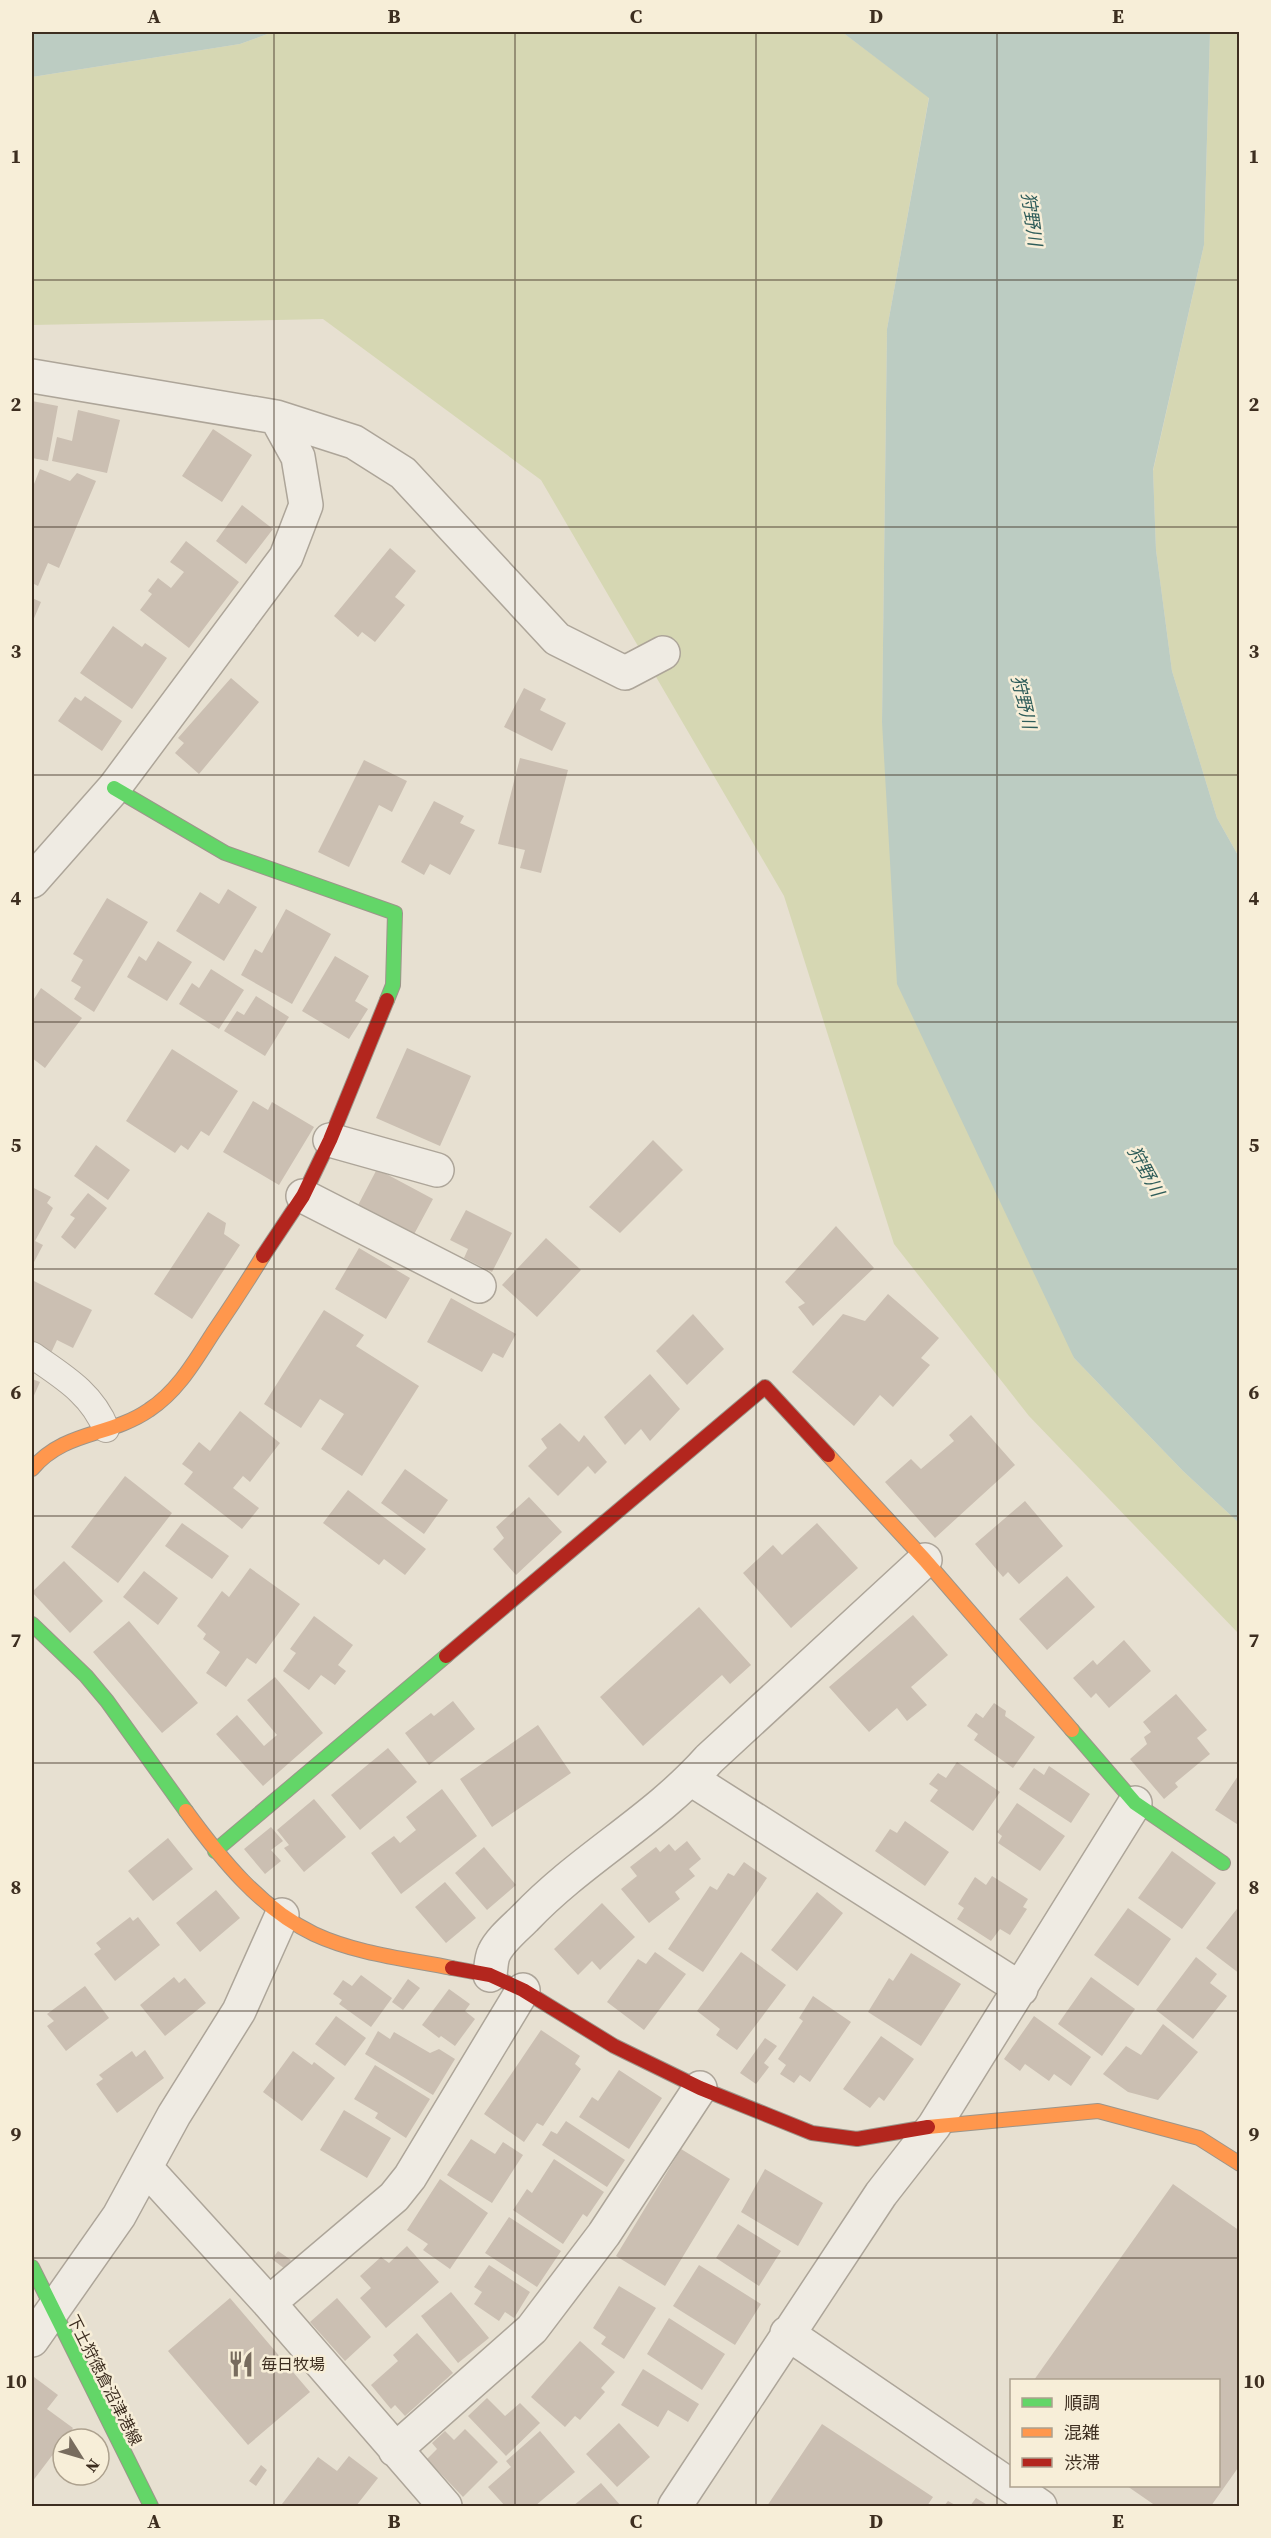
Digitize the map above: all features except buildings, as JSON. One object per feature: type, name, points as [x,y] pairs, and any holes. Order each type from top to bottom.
[{"type":"street","points":[[32,376],[276,417],[354,442],[403,473],[557,639],[625,673],[663,653]]},
{"type":"street","points":[[32,880],[114,788],[286,557],[306,505],[298,457],[276,417]]},
{"type":"street","points":[[32,1469],[52,1447],[136,1418],[158,1404],[183,1379],[303,1196],[330,1140],[393,985],[395,913],[225,854],[114,788]]},
{"type":"street","points":[[330,1140],[437,1170]]},
{"type":"street","points":[[303,1196],[479,1286]]},
{"type":"street","points":[[215,1851],[765,1387],[926,1560],[1135,1803],[1224,1863]]},
{"type":"street","points":[[490,1975],[494,1953],[566,1878],[691,1779],[709,1759],[926,1560]]},
{"type":"street","points":[[32,1624],[86,1676],[107,1701],[215,1851],[254,1891],[282,1915],[315,1934],[362,1950],[490,1975],[523,1990],[614,2046],[700,2088],[812,2133],[857,2139],[934,2126],[1098,2111],[1199,2138],[1239,2164]]},
{"type":"street","points":[[691,1779],[1021,1989]]},
{"type":"street","points":[[675,2506],[787,2333],[881,2194],[934,2126],[1135,1803]]},
{"type":"street","points":[[32,2340],[119,2216],[174,2115],[239,2011],[282,1915]]},
{"type":"street","points":[[269,2304],[394,2197],[410,2177],[523,1990]]},
{"type":"street","points":[[395,2450],[532,2329],[604,2234],[700,2088]]},
{"type":"street","points":[[146,2168],[269,2304],[445,2506]]},
{"type":"street","name":"下土狩徳倉沼津港線","points":[[32,2267],[151,2506]]},
{"type":"street","points":[[787,2333],[1010,2485]]},
{"type":"street","points":[[1012,2487],[1040,2506]]},
{"type":"lane","points":[[32,1355],[85,1393],[106,1429]]},
{"type":"green space","points":[[273,32],[842,32],[929,97],[887,329],[882,722],[1074,1358],[1183,1471],[1239,1523],[1239,1634],[1029,1416],[894,1244],[784,896],[541,480],[323,319],[32,325],[32,77],[240,44]]},
{"type":"green space","points":[[1210,32],[1239,32],[1239,857],[1217,818],[1172,671],[1156,550],[1153,471],[1204,245]]},
{"type":"water","points":[[32,32],[273,32],[240,44],[32,77]]},
{"type":"water","name":"狩野川","points":[[842,32],[1210,32],[1204,245],[1153,470],[1156,550],[1172,671],[1217,818],[1239,857],[1239,1523],[1183,1471],[1074,1358],[897,984],[882,722],[887,329],[929,98]]},
{"type":"traffic: fast","points":[[114,788],[225,853],[395,913],[393,985],[387,1000]]},
{"type":"traffic: fast","points":[[32,1624],[86,1676],[107,1701],[186,1811]]},
{"type":"traffic: fast","points":[[215,1851],[446,1656]]},
{"type":"traffic: fast","points":[[1072,1730],[1135,1803],[1223,1863]]},
{"type":"traffic: fast","points":[[32,2267],[151,2506]]},
{"type":"traffic: slow","points":[[32,1469],[45,1456],[59,1447],[134,1419],[169,1394],[192,1365],[263,1256]]},
{"type":"traffic: slow","points":[[828,1455],[925,1560],[1072,1730]]},
{"type":"traffic: slow","points":[[186,1811],[243,1881],[276,1911],[294,1923],[330,1941],[347,1946],[452,1968]]},
{"type":"traffic: slow","points":[[928,2127],[1098,2111],[1199,2138],[1240,2164]]},
{"type":"traffic: jam","points":[[263,1256],[303,1196],[330,1140],[387,1000]]},
{"type":"traffic: jam","points":[[446,1656],[765,1387],[828,1455]]},
{"type":"traffic: jam","points":[[452,1968],[490,1975],[523,1990],[614,2046],[700,2088],[812,2133],[857,2139],[928,2127]]},
{"type":"place","name":"毎日牧場","points":[[241,2364]]}]
